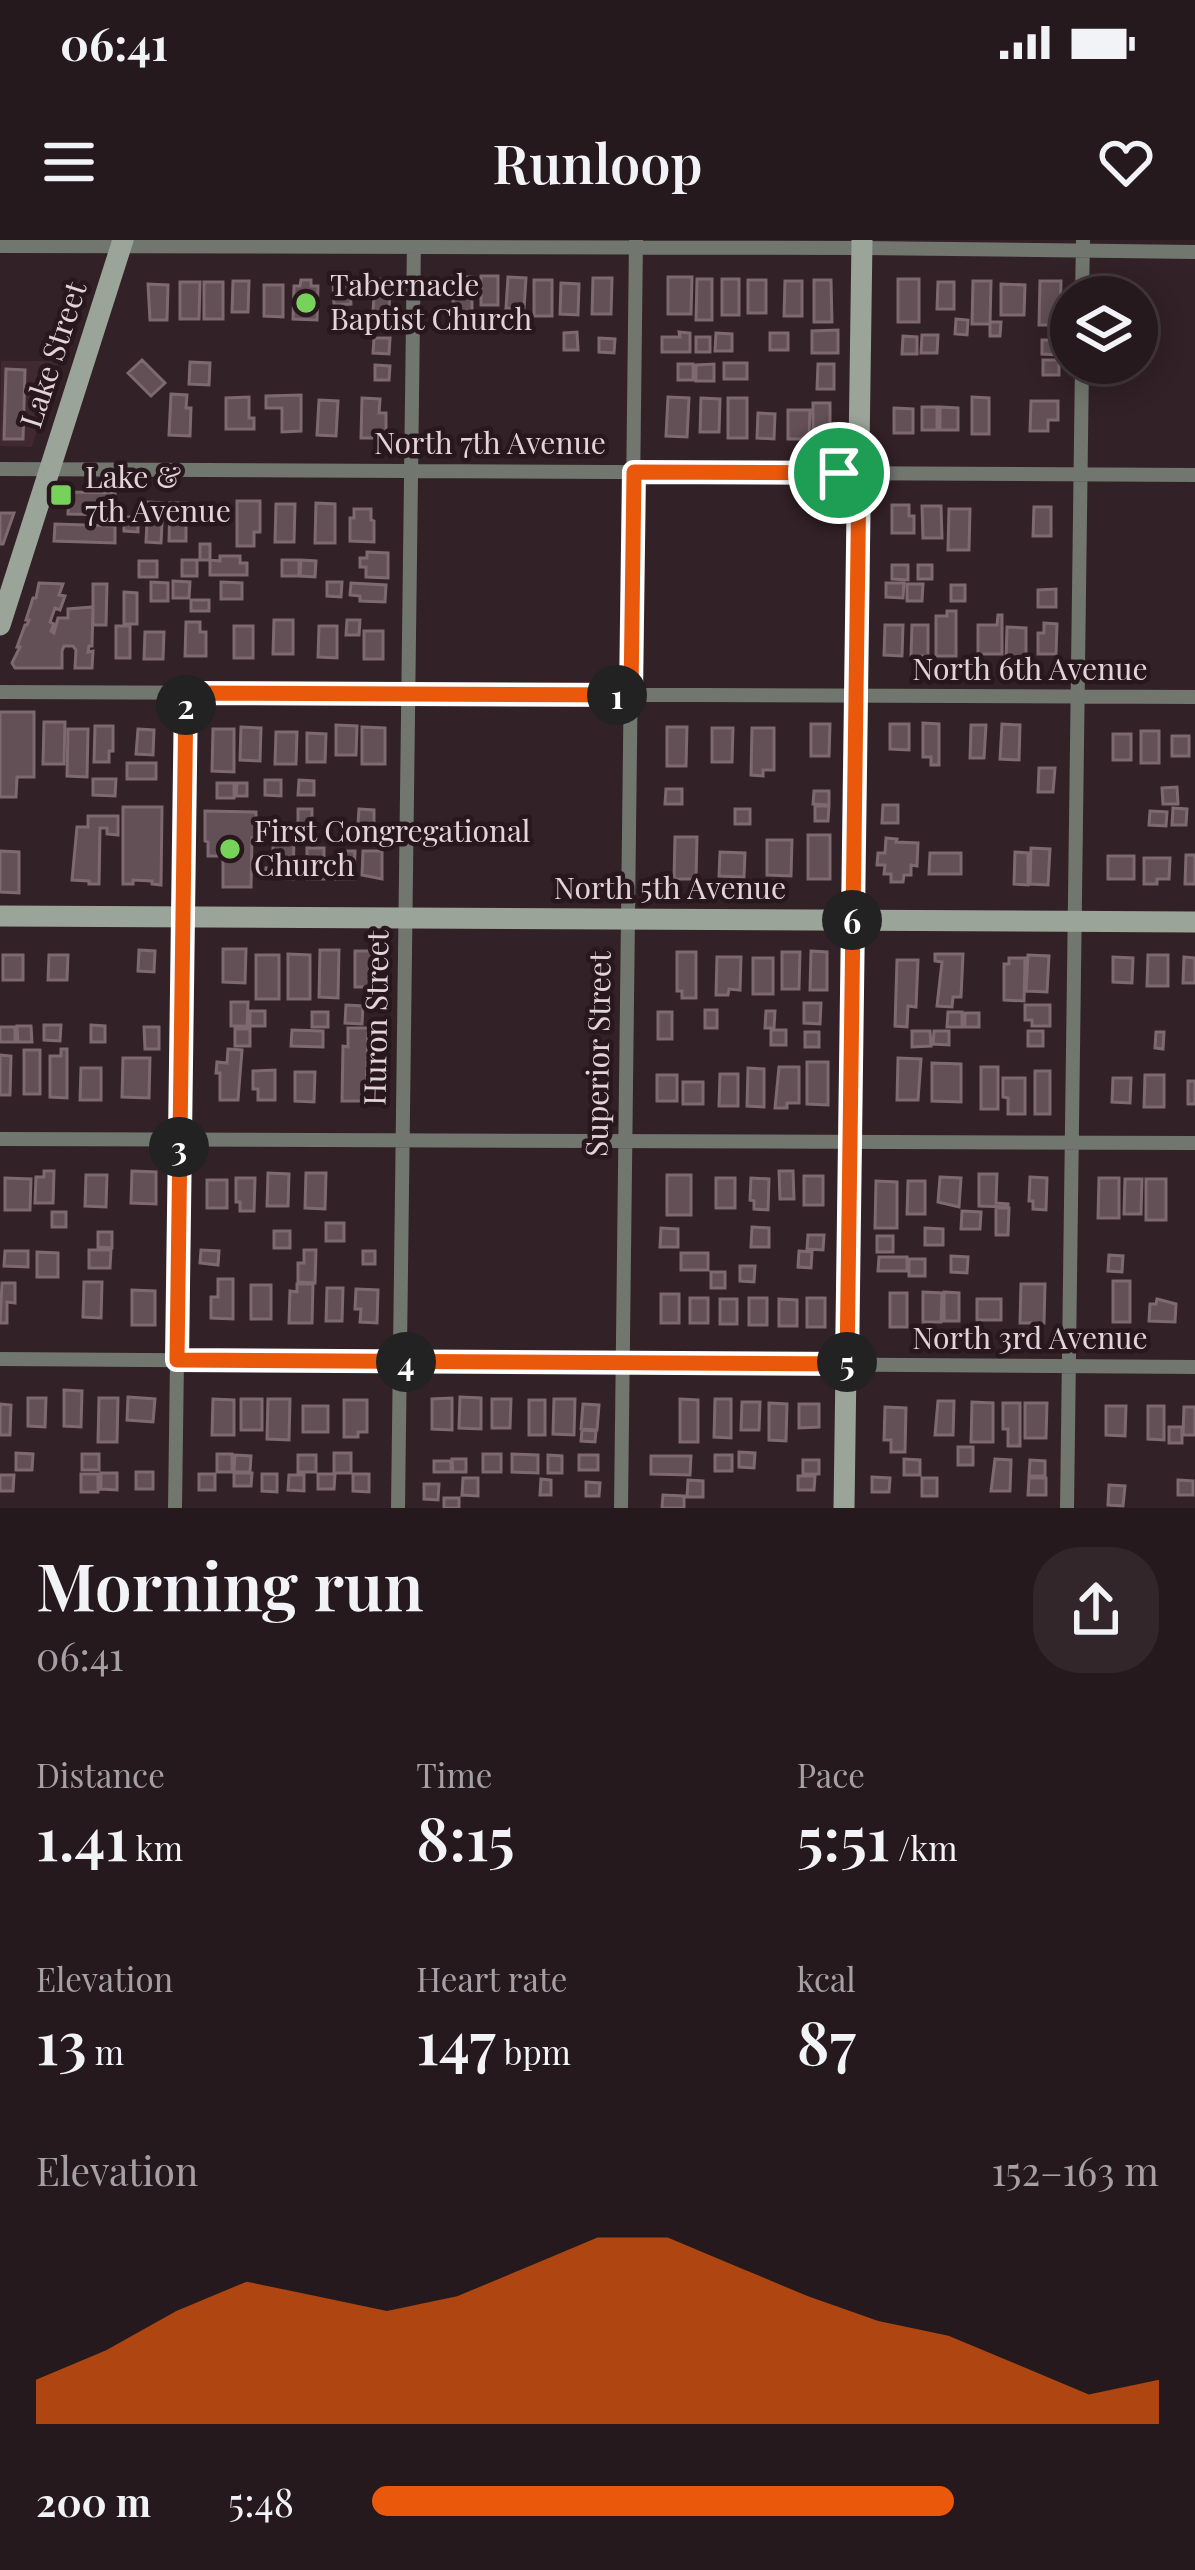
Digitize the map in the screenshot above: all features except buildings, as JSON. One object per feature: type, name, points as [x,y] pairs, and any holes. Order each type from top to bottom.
[{"type":"main road","name":"Lake Street","points":[[0,626],[122,243]]},
{"type":"main road","points":[[844,1508],[862,244]]},
{"type":"main road","name":"North 5th Avenue","points":[[0,916],[1195,922]]},
{"type":"street","name":"Huron Street","points":[[398,1508],[414,243]]},
{"type":"street","name":"Superior Street","points":[[621,1508],[636,244]]},
{"type":"street","points":[[0,246],[862,244],[1083,246],[1195,253]]},
{"type":"street","points":[[1082,276],[1083,246]]},
{"type":"street","points":[[1067,1508],[1082,384]]},
{"type":"street","name":"North 7th Avenue","points":[[0,469],[1195,475]]},
{"type":"street","name":"North 6th Avenue","points":[[0,692],[1195,697]]},
{"type":"street","points":[[175,1508],[186,693]]},
{"type":"street","points":[[0,1139],[1195,1143]]},
{"type":"street","name":"North 3rd Avenue","points":[[0,1359],[1195,1366]]},
{"type":"shaded area","points":[[1,361],[59,361],[32,447],[0,446]]},
{"type":"place","name":"Tabernacle Baptist Church","points":[[306,303]]},
{"type":"place","name":"Lake & 7th Avenue","points":[[61,495]]},
{"type":"place","name":"First Congregational Church","points":[[230,849]]},
{"type":"route","points":[[634,472],[839,473],[859,473],[847,1364],[177,1360],[186,693],[631,695],[634,472]]}]
